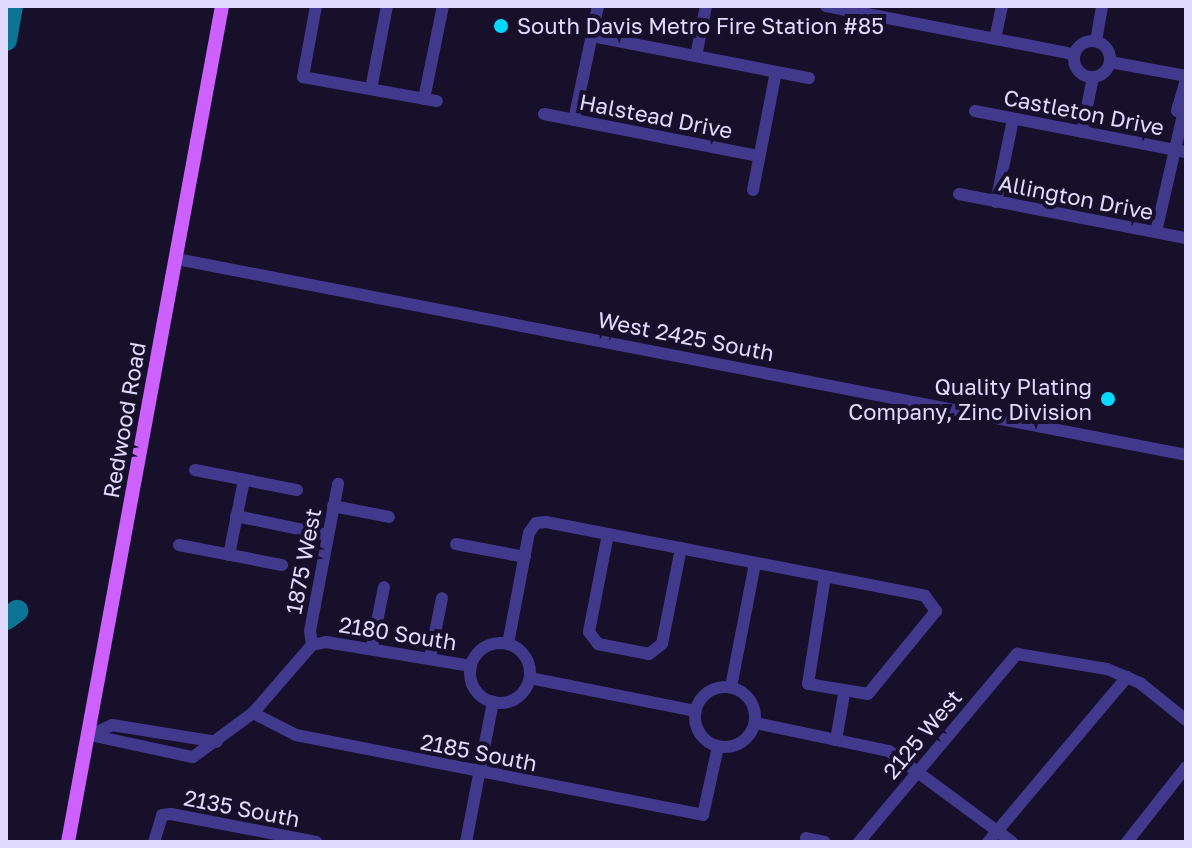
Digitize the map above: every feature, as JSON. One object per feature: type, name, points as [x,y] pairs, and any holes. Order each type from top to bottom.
[{"type":"main road","name":"Redwood Road","points":[[68,842],[222,6]]},
{"type":"street","points":[[316,6],[303,77],[431,100],[440,6]]},
{"type":"street","points":[[371,89],[387,6]]},
{"type":"street","points":[[574,120],[598,6]]},
{"type":"street","points":[[696,56],[706,6]]},
{"type":"street","points":[[826,6],[1074,54]]},
{"type":"street","points":[[901,21],[904,6]]},
{"type":"street","points":[[995,39],[1002,6]]},
{"type":"street","points":[[1096,41],[1102,6]]},
{"type":"street","points":[[592,36],[809,78]]},
{"type":"street","points":[[1096,41],[1107,48],[1110,62],[1104,73],[1089,76],[1076,69],[1074,54],[1082,43],[1096,41]]},
{"type":"street","points":[[1110,62],[1186,78],[1180,151]]},
{"type":"street","points":[[753,190],[776,72]]},
{"type":"street","points":[[1078,131],[1089,76]]},
{"type":"street","points":[[1156,232],[1180,151],[1186,102]]},
{"type":"street","name":"Castleton Drive","points":[[975,111],[1180,151]]},
{"type":"street","name":"Halstead Drive","points":[[544,114],[759,156]]},
{"type":"street","points":[[996,202],[1013,119]]},
{"type":"street","name":"Allington Drive","points":[[959,194],[1186,238]]},
{"type":"street","name":"West 2425 South","points":[[177,259],[1186,455]]},
{"type":"street","points":[[195,470],[297,490]]},
{"type":"street","points":[[229,555],[244,480]]},
{"type":"street","name":"1875 West","points":[[312,645],[310,631],[338,484]]},
{"type":"street","points":[[333,506],[389,517]]},
{"type":"street","points":[[236,516],[328,535]]},
{"type":"street","points":[[508,644],[525,557],[536,523],[681,548],[825,577],[933,602],[936,611],[929,622],[868,694],[844,694],[808,684],[825,577]]},
{"type":"street","points":[[608,534],[592,640],[656,652],[681,548]]},
{"type":"street","points":[[456,544],[525,557]]},
{"type":"street","points":[[179,545],[282,565]]},
{"type":"street","points":[[731,687],[755,563]]},
{"type":"street","points":[[372,647],[384,587]]},
{"type":"street","points":[[430,658],[442,598]]},
{"type":"street","name":"2180 South","points":[[90,735],[112,725],[217,742],[253,713],[312,645],[343,641],[471,666]]},
{"type":"street","points":[[508,644],[526,656],[530,678],[521,695],[493,702],[474,688],[471,666],[485,647],[508,644]]},
{"type":"street","name":"2125 West","points":[[859,842],[1017,654],[1107,669],[1127,677]]},
{"type":"street","points":[[988,842],[1127,677],[1186,720]]},
{"type":"street","points":[[530,678],[695,711]]},
{"type":"street","points":[[731,687],[750,700],[755,723],[742,742],[718,747],[700,734],[695,711],[708,692],[731,687]]},
{"type":"street","points":[[836,740],[844,694]]},
{"type":"street","points":[[466,842],[493,702]]},
{"type":"street","name":"2185 South","points":[[253,713],[296,735],[703,815],[718,747]]},
{"type":"street","points":[[755,723],[889,751],[1012,842]]},
{"type":"street","points":[[1127,842],[1186,767]]},
{"type":"street","name":"2135 South","points":[[154,842],[162,815],[316,842]]},
{"type":"street","points":[[806,838],[825,842]]},
{"type":"taxiway","points":[[6,40],[12,6]]},
{"type":"taxiway","points":[[6,619],[17,611]]},
{"type":"place","name":"South Davis Metro Fire Station #85","points":[[501,26]]},
{"type":"place","name":"Quality Plating Company, Zinc Division","points":[[1108,399]]}]
